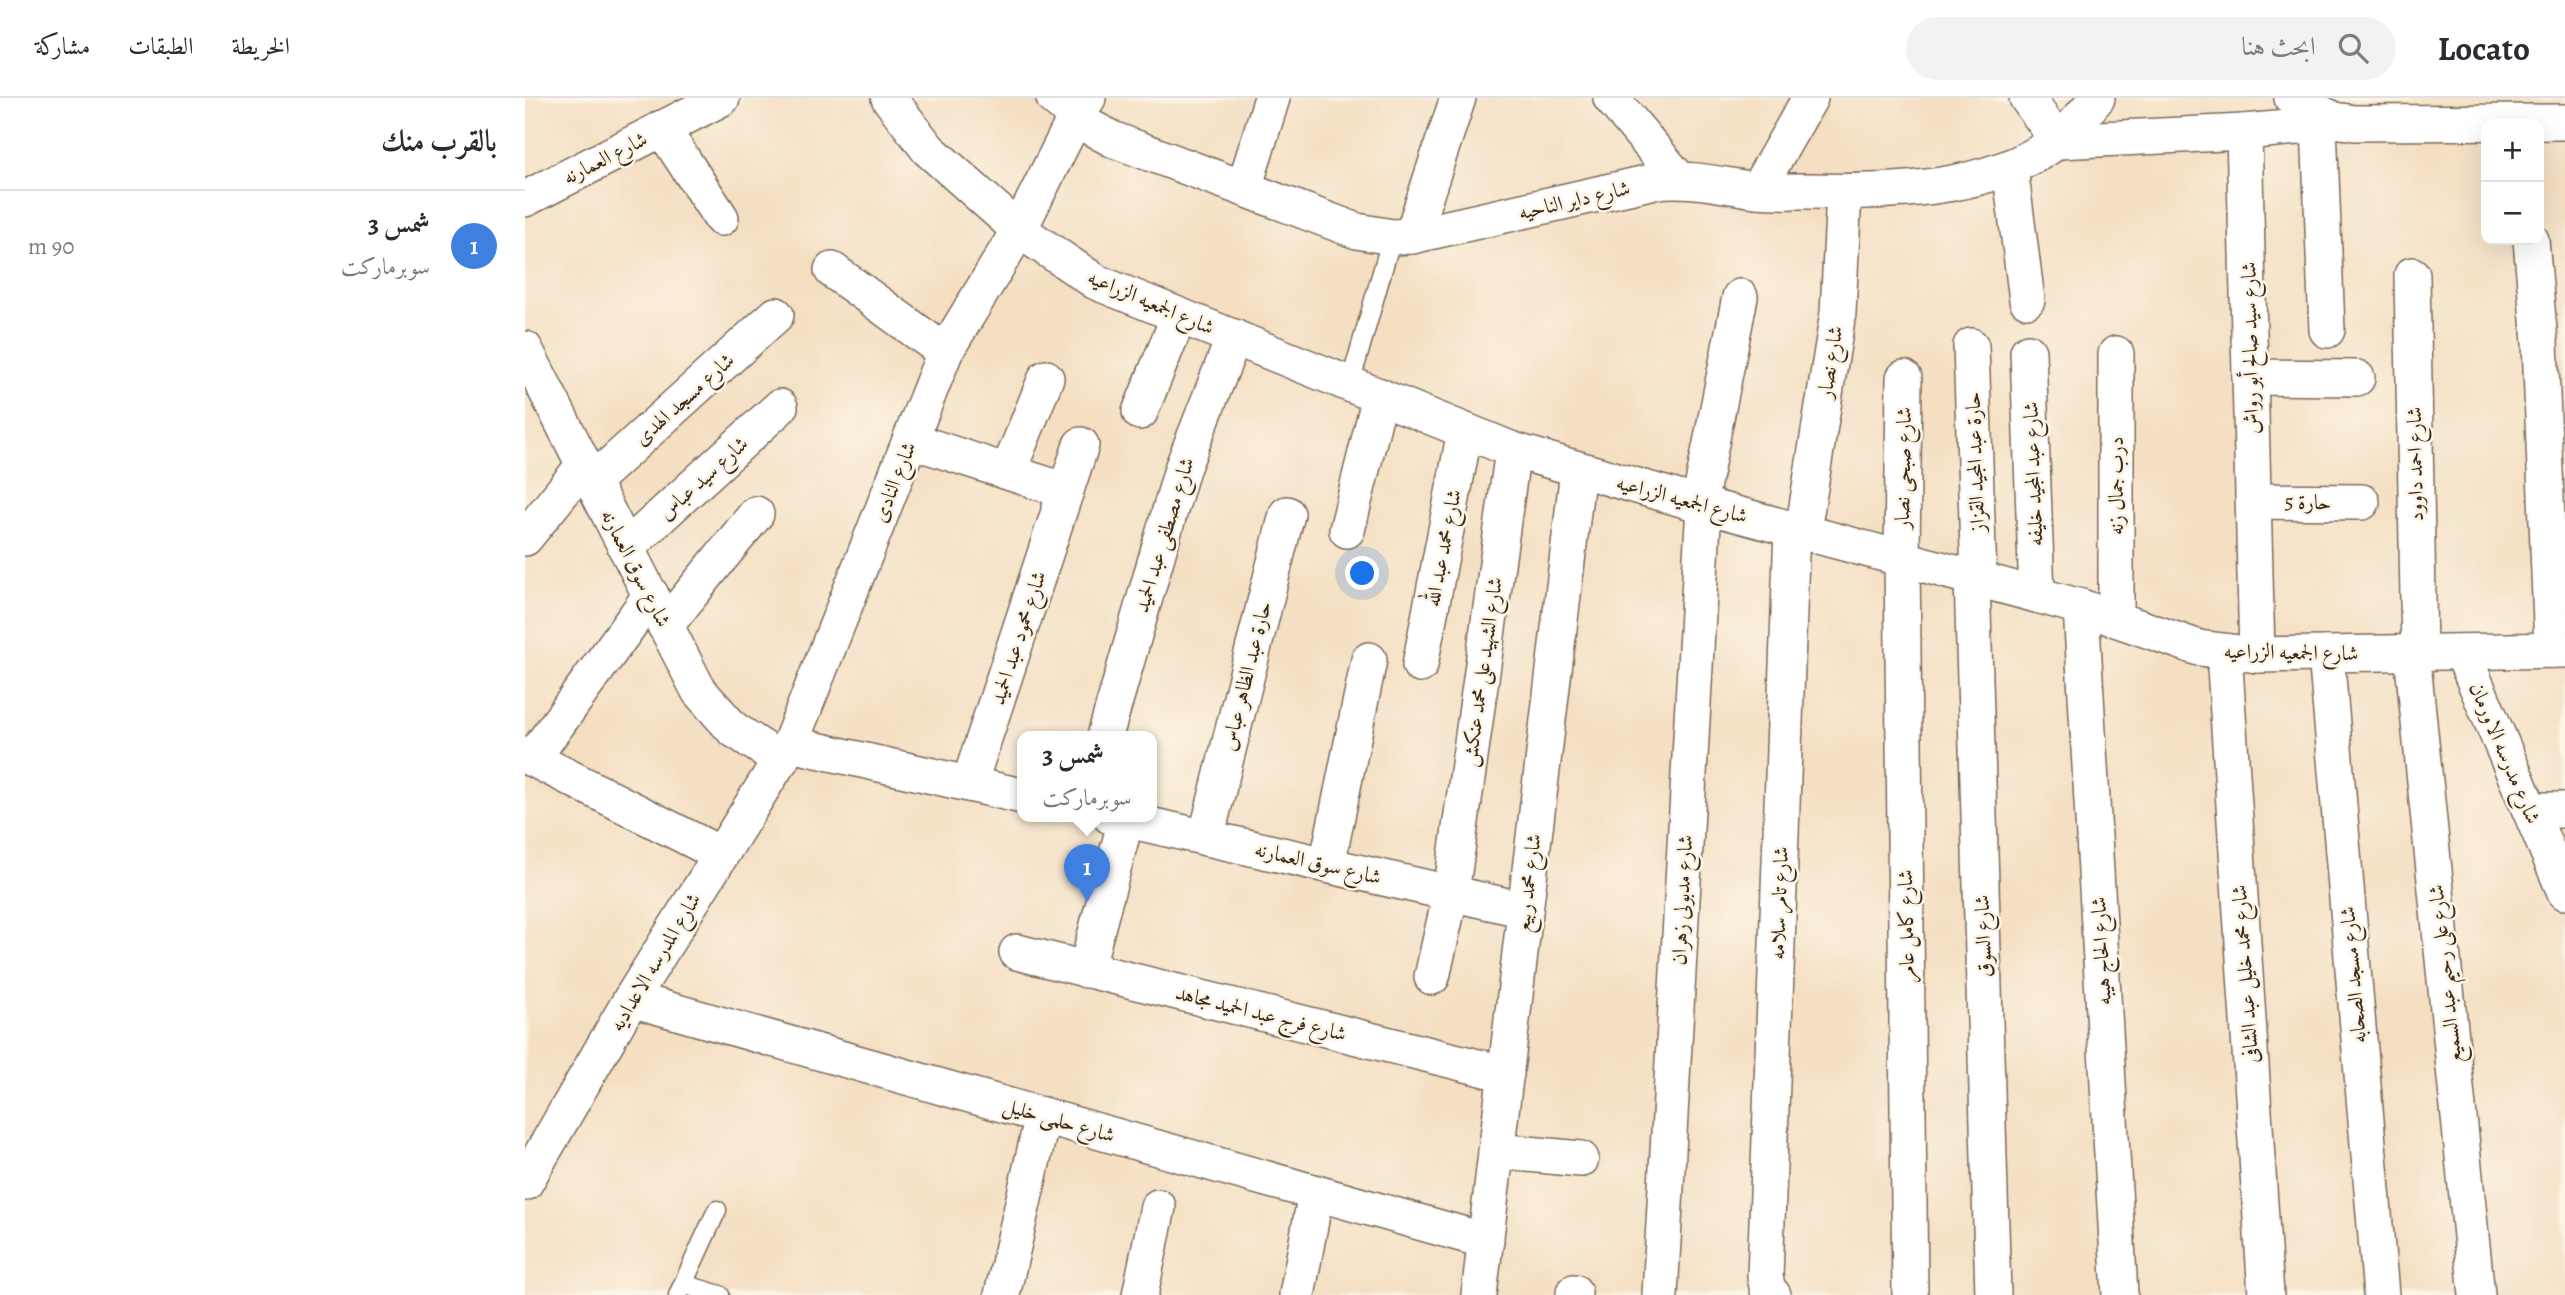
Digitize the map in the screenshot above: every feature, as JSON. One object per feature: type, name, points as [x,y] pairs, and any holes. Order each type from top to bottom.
[{"type":"street","name":"شارع العمارنه","points":[[525,199],[722,98]]},
{"type":"street","name":"شارع الجمعيه الزراعيه","points":[[890,98],[928,149],[1019,230],[1095,282],[1513,450],[1702,505],[2081,607],[2175,640],[2241,654],[2559,650]]},
{"type":"street","points":[[1244,188],[1272,98]]},
{"type":"street","points":[[1402,236],[1458,98]]},
{"type":"street","points":[[1757,190],[1810,98]]},
{"type":"street","points":[[2027,98],[2058,141],[2244,132],[2343,116],[2510,117],[2565,122]]},
{"type":"street","name":"شارع داير الناحيه","points":[[1072,104],[1112,139],[1357,231],[1402,236],[1655,181],[1701,180],[1757,190],[1844,192],[1941,186],[2010,168],[2058,141],[2097,98]]},
{"type":"street","points":[[2292,98],[2343,116]]},
{"type":"street","points":[[1620,102],[1679,179]]},
{"type":"street","name":"شارع النادى","points":[[786,752],[946,352],[1019,230],[1072,104]]},
{"type":"street","points":[[2327,330],[2343,116]]},
{"type":"street","points":[[662,128],[721,218]]},
{"type":"street","name":"شارع سيد صالح أبو رواش","points":[[2241,654],[2254,501],[2244,132]]},
{"type":"street","points":[[2010,168],[2027,300]]},
{"type":"street","name":"شارع نصار","points":[[1797,530],[1838,313],[1844,192]]},
{"type":"street","points":[[2531,245],[2559,650]]},
{"type":"street","points":[[832,270],[946,352]]},
{"type":"street","name":"شارع احمد داوود","points":[[2412,275],[2415,653]]},
{"type":"street","name":"شارع مدبولى زهران","points":[[1660,1295],[1702,505],[1740,297]]},
{"type":"street","name":"شارع مسجد الهدى","points":[[525,538],[588,474],[776,315]]},
{"type":"street","points":[[1140,412],[1179,316]]},
{"type":"street","name":"شارع مصطفى عبد الحميد","points":[[1106,731],[1182,469],[1234,337]]},
{"type":"street","name":"حارة عبد المجيد القزاز","points":[[1971,346],[1975,578]]},
{"type":"street","name":"شارع سوق العمارنه","points":[[525,349],[699,691],[733,729],[786,752],[1017,795]]},
{"type":"street","name":"شارع عبد المجيد خليفه","points":[[2028,352],[2037,595]]},
{"type":"street","name":"درب جمال زنه","points":[[2116,354],[2116,618]]},
{"type":"street","points":[[2251,377],[2357,378]]},
{"type":"street","points":[[1008,472],[1046,378]]},
{"type":"street","name":"شارع صبحى نصار","points":[[1902,558],[1904,378]]},
{"type":"street","points":[[1347,530],[1365,390]]},
{"type":"street","name":"شارع سيد عباس","points":[[626,548],[780,407]]},
{"type":"street","name":"شارع محمد عبد الله","points":[[1420,665],[1465,431]]},
{"type":"street","points":[[910,440],[1066,491]]},
{"type":"street","name":"شارع محمود عبد الحميد","points":[[969,784],[1081,445]]},
{"type":"street","name":"شارع الشهيد على محمد عنكش","points":[[1432,977],[1451,893],[1513,450]]},
{"type":"street","name":"شارع محمد ربيع","points":[[1479,1295],[1578,470]]},
{"type":"street","name":"حارة 5","points":[[2254,501],[2362,502]]},
{"type":"street","points":[[666,626],[756,514]]},
{"type":"street","name":"حارة عبد الظاهر عباس","points":[[1206,838],[1287,514]]},
{"type":"street","name":"شارع تامر سلامه","points":[[1769,1286],[1797,530]]},
{"type":"street","name":"شارع كامل عامر","points":[[1902,558],[1910,1295]]},
{"type":"street","name":"شارع السوق","points":[[1975,578],[1993,1295]]},
{"type":"street","points":[[651,594],[528,757],[720,854]]},
{"type":"street","name":"شارع الحاج هيبه","points":[[2081,607],[2120,1295]]},
{"type":"street","name":"شارع مدرسه الاورمان","points":[[2462,652],[2565,892]]},
{"type":"street","name":"شارع على رحيم عبد السميع","points":[[2415,653],[2477,1295]]},
{"type":"street","name":"شارع محمد خليل عبد الشافى","points":[[2241,654],[2266,1295]]},
{"type":"street","name":"شارع مسجد الصحابه","points":[[2326,654],[2381,1295]]},
{"type":"street","points":[[1327,865],[1369,660]]},
{"type":"street","name":"شارع المدرسه الاعداديه","points":[[525,1183],[631,999],[786,752]]},
{"type":"street","points":[[2530,810],[2565,810]]},
{"type":"street","points":[[1086,970],[1117,822]]},
{"type":"street","name":"شارع سوق العمارنه","points":[[1136,822],[1525,910]]},
{"type":"street","name":"شارع فرج عبد الحميد مجاهد","points":[[1017,952],[1506,1074]]},
{"type":"street","name":"شارع حلمى خليل","points":[[631,999],[1486,1241]]},
{"type":"street","points":[[1002,1295],[1043,1115]]},
{"type":"street","points":[[1496,1151],[1581,1159]]},
{"type":"street","points":[[1297,1295],[1316,1193]]},
{"type":"street","points":[[1140,1295],[1158,1207]]},
{"type":"lane","points":[[1365,390],[1402,236]]},
{"type":"lane","points":[[717,1210],[680,1290],[720,1295]]},
{"type":"place","name":"شمس 3","points":[[1087,902]]}]
